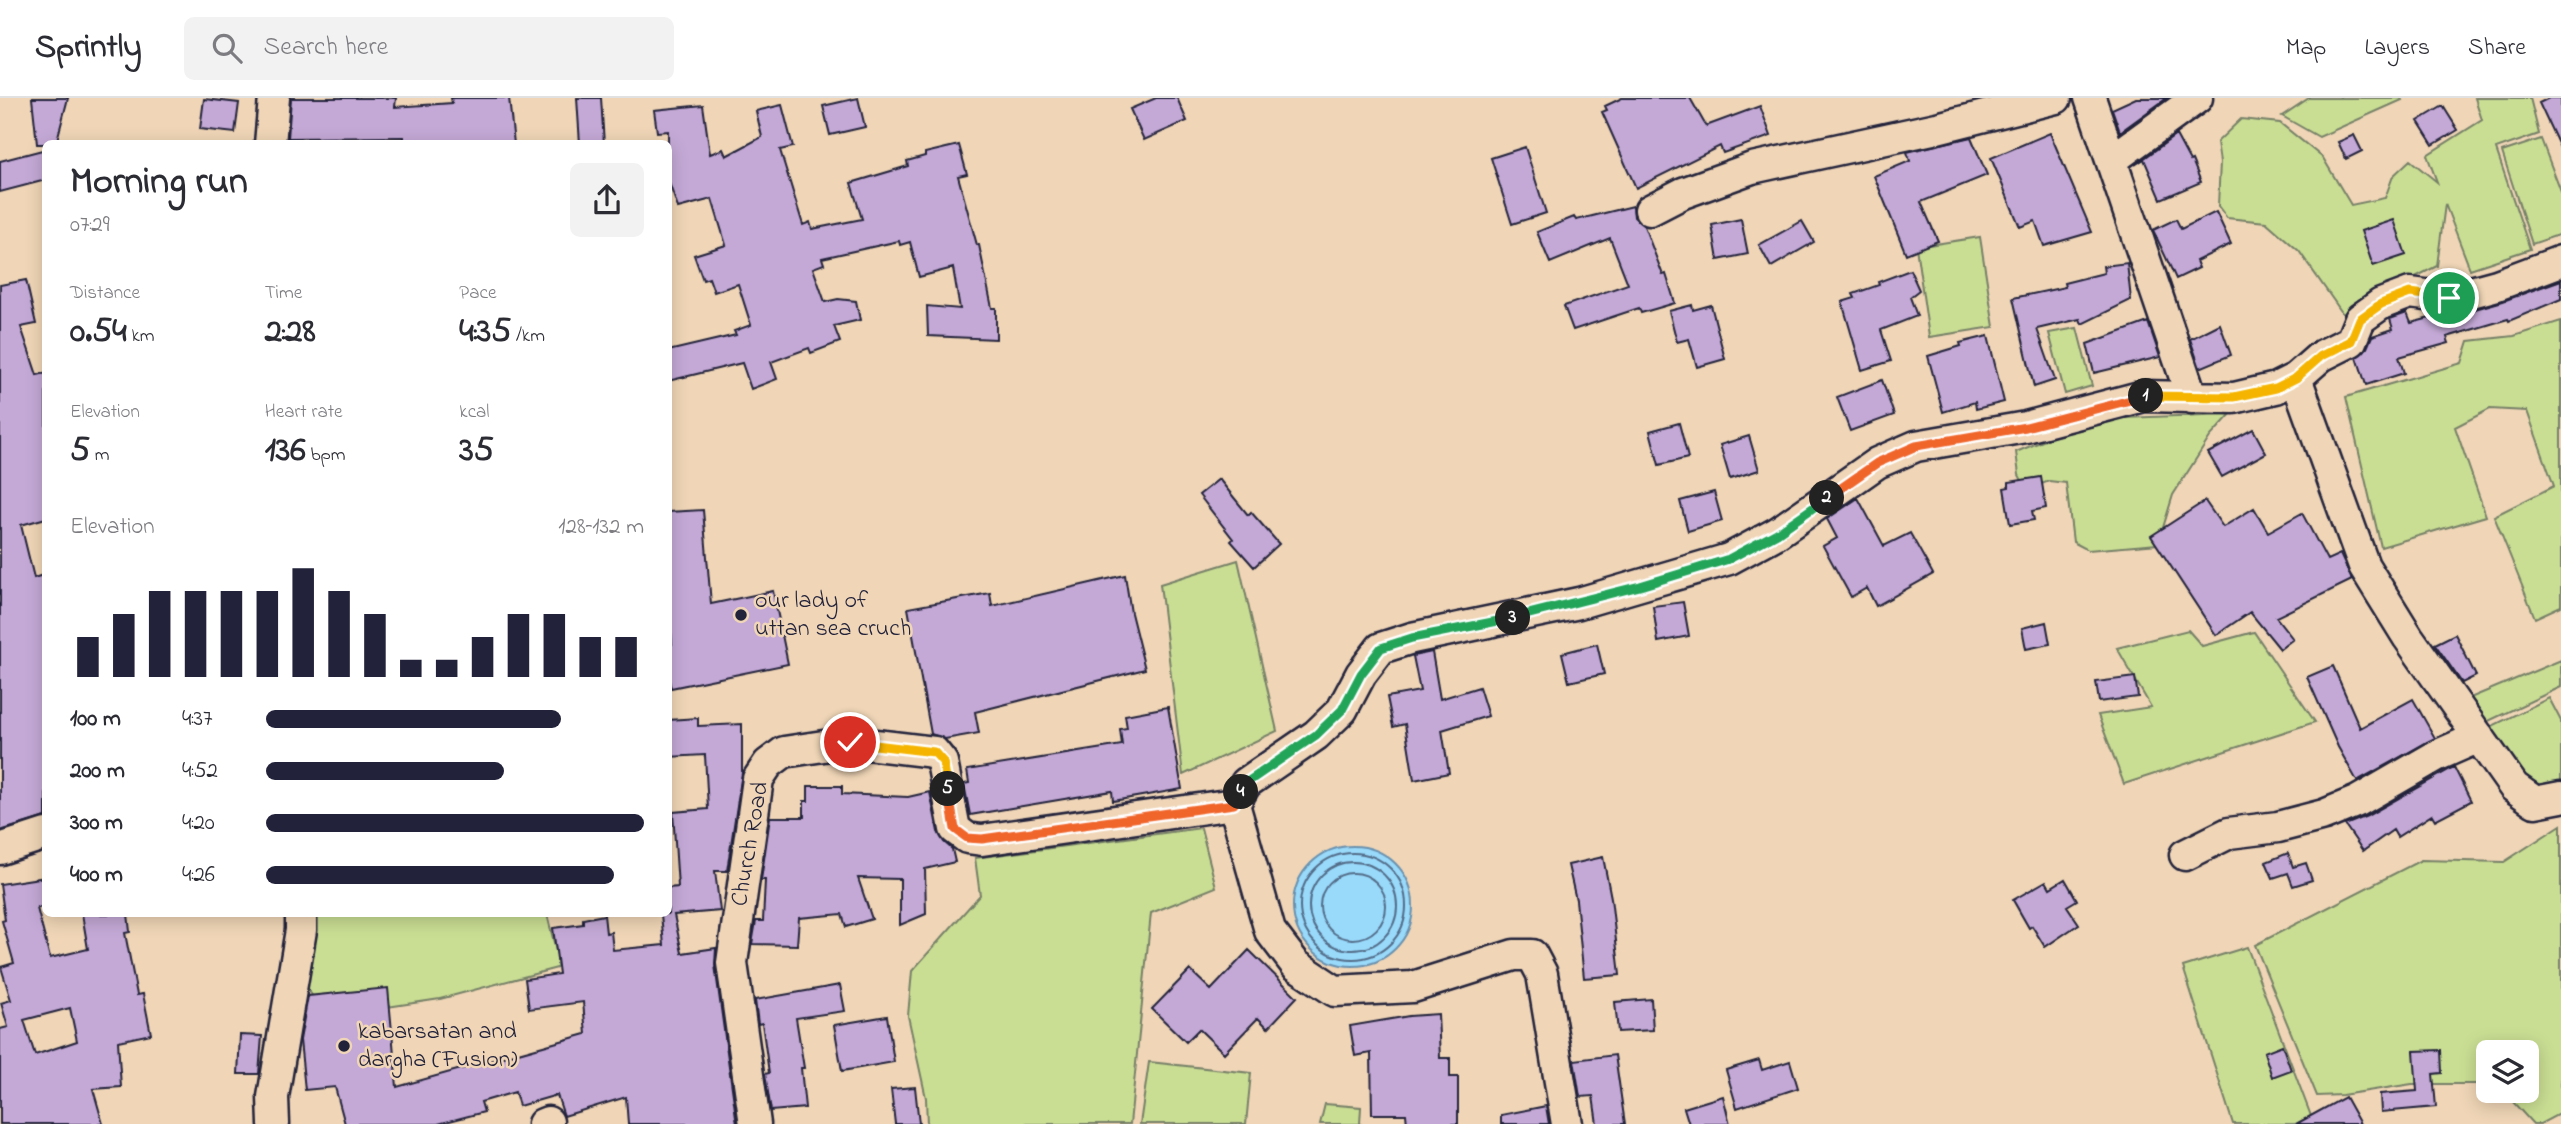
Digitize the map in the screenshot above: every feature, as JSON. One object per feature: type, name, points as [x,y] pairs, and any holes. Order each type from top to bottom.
[{"type":"street","points":[[270,140],[274,98]]},
{"type":"street","points":[[1650,211],[1683,193],[1752,168],[1913,134],[2056,98]]},
{"type":"street","points":[[2090,98],[2192,398]]},
{"type":"street","points":[[2112,160],[2197,98]]},
{"type":"street","points":[[1567,1124],[1542,974],[1532,955],[1514,955],[1413,987],[1335,991],[1296,965],[1270,931],[1234,804],[1246,783],[1316,735],[1342,710],[1361,674],[1381,648],[1412,638],[1579,603],[1729,559],[1777,533],[1877,463],[1916,446],[2026,427],[2144,396],[2234,397],[2276,388],[2296,378],[2321,356],[2351,341],[2360,319],[2381,304],[2410,293],[2449,298],[2497,285],[2561,261]]},
{"type":"street","points":[[2296,378],[2364,566],[2408,637],[2514,787],[2535,802],[2561,797]]},
{"type":"street","points":[[2185,855],[2229,834],[2278,827],[2324,815],[2358,800],[2436,756],[2479,737]]},
{"type":"street","name":"Church Road","points":[[755,1124],[732,963],[758,779],[768,764],[784,752],[850,742],[934,752],[943,762],[955,829],[967,838],[982,839],[1234,804]]},
{"type":"street","points":[[0,849],[42,835]]},
{"type":"street","points":[[274,1124],[273,1097],[301,917]]},
{"type":"green space","points":[[2309,98],[2402,100],[2319,137],[2282,116]]},
{"type":"green space","points":[[2475,98],[2530,98],[2539,134],[2496,149],[2530,249],[2470,269],[2445,204],[2437,266],[2343,314],[2299,251],[2266,222],[2227,218],[2218,206],[2220,162],[2217,142],[2241,119],[2280,123],[2323,158],[2351,205],[2385,198],[2393,176],[2410,160],[2437,182],[2427,155],[2482,120]]},
{"type":"green space","points":[[2541,139],[2561,192],[2561,234],[2532,244],[2502,152]]},
{"type":"green space","points":[[1980,237],[1994,327],[1929,337],[1916,247]]},
{"type":"green space","points":[[2561,321],[2561,606],[2535,618],[2494,516],[2554,486],[2527,411],[2490,409],[2455,427],[2486,516],[2381,547],[2346,397],[2462,363],[2469,341],[2514,336]]},
{"type":"green space","points":[[2077,328],[2092,386],[2065,394],[2049,333]]},
{"type":"green space","points":[[2231,414],[2210,437],[2173,495],[2158,544],[2088,550],[2073,542],[2066,483],[2049,481],[2027,490],[2019,475],[2016,452],[2055,436],[2123,418]]},
{"type":"green space","points":[[1238,560],[1277,731],[1183,775],[1160,584]]},
{"type":"green space","points":[[2188,630],[2202,646],[2254,632],[2315,722],[2124,784],[2098,715],[2151,707],[2117,648]]},
{"type":"green space","points":[[2561,660],[2561,687],[2480,725],[2463,701]]},
{"type":"green space","points":[[2549,698],[2561,721],[2561,781],[2546,787],[2528,789],[2484,730]]},
{"type":"green space","points":[[2561,825],[2561,1113],[2540,1124],[2533,1124],[2514,1103],[2539,1103],[2539,1040],[2476,1040],[2476,1084],[2412,1084],[2342,1095],[2317,1096],[2255,945],[2421,860],[2504,862]]},
{"type":"green space","points":[[1201,828],[1216,887],[1151,913],[1130,1124],[927,1124],[926,1098],[908,1016],[912,971],[980,895],[975,858]]},
{"type":"green space","points":[[309,917],[548,917],[557,955],[557,968],[440,999],[374,1009],[321,1007],[305,986]]},
{"type":"green space","points":[[2247,947],[2314,1124],[2233,1124],[2183,967]]},
{"type":"green space","points":[[1149,1062],[1251,1073],[1246,1124],[1140,1124]]},
{"type":"green space","points":[[1325,1104],[1361,1107],[1360,1124],[1320,1124]]},
{"type":"water","points":[[1353,846],[1376,851],[1395,864],[1408,883],[1413,906],[1408,929],[1395,948],[1376,961],[1353,966],[1330,961],[1311,948],[1298,929],[1293,906],[1298,883],[1311,864],[1330,851]]},
{"type":"building","points":[[32,98],[68,98],[57,140],[42,140],[42,144],[37,144]]},
{"type":"building","points":[[291,98],[396,98],[395,107],[452,103],[451,98],[509,98],[514,140],[404,140],[404,137],[288,138]]},
{"type":"building","points":[[577,98],[601,98],[604,140],[580,140]]},
{"type":"building","points":[[858,98],[865,127],[830,135],[823,106]]},
{"type":"building","points":[[1156,98],[1177,98],[1187,121],[1144,140],[1130,109]]},
{"type":"building","points":[[1622,98],[1690,98],[1706,126],[1760,106],[1771,136],[1723,153],[1720,146],[1636,188],[1602,112],[1607,110],[1605,106]]},
{"type":"building","points":[[2136,98],[2167,98],[2120,132],[2112,109]]},
{"type":"building","points":[[2549,98],[2561,98],[2561,150],[2539,103]]},
{"type":"building","points":[[204,99],[239,103],[235,133],[200,129]]},
{"type":"building","points":[[703,105],[710,154],[723,149],[726,156],[762,137],[756,111],[782,105],[793,147],[780,150],[803,225],[810,222],[812,229],[862,219],[851,183],[908,166],[907,161],[925,156],[925,153],[959,145],[967,174],[958,176],[979,245],[992,308],[996,308],[996,339],[928,336],[927,306],[960,309],[953,268],[919,277],[910,242],[900,245],[899,241],[822,258],[824,264],[813,268],[825,302],[838,299],[856,301],[860,320],[834,326],[840,342],[811,353],[809,348],[771,362],[777,379],[751,389],[742,363],[672,380],[672,350],[736,335],[734,331],[751,325],[738,284],[714,292],[709,278],[703,280],[694,255],[726,245],[712,199],[678,208],[672,191],[672,140],[668,140],[668,131],[657,132],[654,110]]},
{"type":"building","points":[[2443,106],[2458,130],[2433,145],[2418,121]]},
{"type":"building","points":[[2050,133],[2092,232],[2044,246],[2035,221],[2020,227],[1991,158]]},
{"type":"building","points":[[2176,135],[2190,161],[2192,160],[2201,182],[2161,199],[2144,159],[2135,165]]},
{"type":"building","points":[[2354,135],[2362,151],[2346,159],[2338,142]]},
{"type":"building","points":[[1971,137],[1987,175],[1921,202],[1938,241],[1906,254],[1874,176],[1910,161],[1907,152]]},
{"type":"building","points":[[1525,147],[1546,213],[1512,224],[1491,158]]},
{"type":"building","points":[[42,150],[42,181],[0,192],[0,161]]},
{"type":"building","points":[[1633,206],[1634,217],[1644,226],[1663,275],[1666,274],[1675,303],[1641,313],[1639,308],[1573,330],[1564,306],[1628,284],[1610,238],[1550,263],[1537,232],[1574,217],[1576,220]]},
{"type":"building","points":[[2216,212],[2231,244],[2196,261],[2199,268],[2176,279],[2153,230],[2176,219],[2181,229]]},
{"type":"building","points":[[1741,219],[1748,254],[1718,260],[1712,225]]},
{"type":"building","points":[[2394,220],[2406,255],[2373,266],[2361,231]]},
{"type":"building","points":[[1802,221],[1814,242],[1771,267],[1759,245]]},
{"type":"building","points":[[2127,263],[2131,300],[2082,324],[2080,319],[2037,329],[2055,380],[2034,387],[2013,298],[2065,287],[2064,283],[2104,273],[2103,266]]},
{"type":"building","points":[[1910,270],[1919,290],[1910,297],[1917,316],[1881,330],[1891,361],[1862,370],[1842,302],[1855,298],[1853,294],[1879,285],[1878,282]]},
{"type":"building","points":[[26,280],[36,324],[21,327],[37,375],[42,374],[42,519],[21,525],[34,578],[42,575],[42,818],[0,831],[0,285]]},
{"type":"building","points":[[2561,280],[2561,299],[2509,321],[2508,319],[2447,337],[2449,343],[2399,357],[2404,373],[2366,385],[2357,357],[2367,348],[2372,336],[2393,329],[2390,319],[2407,313],[2411,323],[2441,315],[2454,315]]},
{"type":"building","points":[[1692,305],[1693,310],[1711,305],[1725,359],[1697,367],[1689,339],[1677,342],[1669,311]]},
{"type":"building","points":[[2148,322],[2160,357],[2094,373],[2087,344]]},
{"type":"building","points":[[2220,324],[2231,355],[2200,368],[2190,339]]},
{"type":"building","points":[[1988,336],[2004,402],[1976,409],[1975,402],[1943,412],[1928,356],[1961,346],[1960,343]]},
{"type":"building","points":[[1882,380],[1894,415],[1850,431],[1837,397]]},
{"type":"building","points":[[1679,423],[1688,458],[1659,465],[1650,431]]},
{"type":"building","points":[[2253,429],[2266,453],[2222,477],[2208,453]]},
{"type":"building","points":[[1749,436],[1759,470],[1730,479],[1720,445]]},
{"type":"building","points":[[2041,477],[2046,508],[2032,511],[2034,520],[2010,524],[2004,488],[2009,487],[2009,482]]},
{"type":"building","points":[[1219,479],[1248,515],[1251,512],[1279,544],[1254,567],[1231,541],[1233,539],[1199,495]]},
{"type":"building","points":[[1714,492],[1722,521],[1688,531],[1680,501]]},
{"type":"building","points":[[1858,498],[1884,546],[1910,533],[1933,574],[1876,606],[1867,588],[1851,597],[1823,546],[1837,538],[1827,519]]},
{"type":"building","points":[[2205,501],[2223,527],[2254,508],[2268,532],[2302,513],[2327,560],[2340,554],[2352,580],[2276,617],[2293,639],[2280,649],[2250,612],[2216,635],[2151,536]]},
{"type":"building","points":[[703,510],[711,604],[773,591],[788,664],[672,688],[672,512]]},
{"type":"building","points":[[1125,575],[1145,669],[975,712],[979,733],[945,739],[931,734],[908,608],[990,593],[992,606]]},
{"type":"building","points":[[1683,602],[1689,636],[1658,642],[1653,606]]},
{"type":"building","points":[[2046,622],[2050,644],[2026,649],[2022,628]]},
{"type":"building","points":[[2455,634],[2476,676],[2462,683],[2435,644]]},
{"type":"building","points":[[1597,644],[1604,674],[1569,682],[1562,653]]},
{"type":"building","points":[[1432,652],[1440,699],[1479,687],[1488,716],[1442,730],[1449,773],[1414,780],[1405,724],[1393,727],[1387,697],[1420,691],[1413,656]]},
{"type":"building","points":[[2333,666],[2360,728],[2413,699],[2435,738],[2357,781],[2338,747],[2307,677]]},
{"type":"building","points":[[2135,677],[2138,697],[2099,702],[2096,682]]},
{"type":"building","points":[[1168,707],[1182,789],[1113,801],[1112,791],[970,815],[964,784],[969,783],[967,770],[1122,745],[1120,729],[1127,728],[1125,715]]},
{"type":"building","points":[[698,718],[698,726],[742,724],[742,773],[727,871],[715,871],[720,911],[674,915],[682,953],[716,948],[715,965],[737,1124],[628,1124],[626,1097],[564,1116],[557,1095],[519,1106],[515,1092],[481,1102],[484,1112],[438,1124],[345,1124],[335,1087],[305,1090],[300,1040],[308,996],[388,988],[397,1087],[586,1034],[583,1002],[529,1009],[525,979],[559,974],[553,928],[583,924],[583,919],[604,917],[606,933],[611,932],[613,950],[664,945],[661,917],[672,917],[672,888],[678,887],[673,812],[708,809],[705,755],[672,757],[672,720]]},
{"type":"building","points":[[2454,767],[2471,801],[2435,820],[2432,815],[2397,837],[2393,830],[2363,851],[2345,825],[2367,816]]},
{"type":"building","points":[[808,786],[842,786],[842,794],[908,797],[930,792],[938,832],[952,849],[955,862],[925,869],[926,914],[900,925],[900,879],[858,878],[872,919],[846,927],[842,914],[799,918],[797,945],[752,944],[756,921],[763,921],[765,880],[761,880],[770,817],[804,817]]},
{"type":"building","points":[[2288,853],[2293,867],[2306,863],[2312,880],[2293,886],[2288,873],[2273,878],[2266,862]]},
{"type":"building","points":[[1603,857],[1620,975],[1584,978],[1576,900],[1568,865]]},
{"type":"building","points":[[42,878],[42,907],[37,908],[50,958],[88,949],[83,917],[128,917],[130,932],[125,933],[137,995],[143,994],[151,1034],[118,1041],[121,1087],[93,1089],[103,1124],[0,1124],[0,1029],[8,1027],[1,1003],[11,1000],[1,967],[14,963],[2,921],[5,920],[0,884]],"holes":[[[70,1008],[77,1041],[35,1055],[24,1020]]]},
{"type":"building","points":[[2065,879],[2077,900],[2067,906],[2079,924],[2045,947],[2032,926],[2029,928],[2013,900],[2046,881],[2050,888]]},
{"type":"building","points":[[1249,950],[1297,997],[1268,1028],[1258,1018],[1224,1053],[1199,1029],[1186,1042],[1152,1009],[1190,970],[1211,990]]},
{"type":"building","points":[[840,985],[845,1011],[796,1018],[804,1068],[801,1068],[805,1108],[771,1111],[765,1074],[769,1073],[762,1023],[758,1024],[755,1000]]},
{"type":"building","points":[[1651,999],[1653,1030],[1618,1032],[1615,1002]]},
{"type":"building","points":[[1438,1014],[1440,1058],[1450,1058],[1450,1077],[1458,1077],[1458,1124],[1407,1124],[1406,1114],[1372,1114],[1371,1053],[1355,1056],[1350,1026]]},
{"type":"building","points":[[887,1016],[894,1062],[842,1071],[834,1025]]},
{"type":"building","points":[[240,1035],[262,1036],[259,1074],[238,1074]]},
{"type":"building","points":[[2282,1045],[2291,1070],[2272,1077],[2264,1052]]},
{"type":"building","points":[[2441,1050],[2442,1073],[2433,1074],[2436,1107],[2381,1112],[2380,1094],[2417,1091],[2414,1051]]},
{"type":"building","points":[[1615,1055],[1625,1124],[1597,1124],[1593,1096],[1580,1097],[1574,1060]]},
{"type":"building","points":[[1759,1060],[1762,1070],[1790,1061],[1798,1088],[1737,1108],[1726,1070]]},
{"type":"building","points":[[915,1087],[919,1124],[895,1124],[891,1089]]},
{"type":"building","points":[[1723,1096],[1730,1124],[1689,1124],[1684,1108]]},
{"type":"building","points":[[2345,1097],[2360,1124],[2296,1124]]},
{"type":"building","points":[[1546,1106],[1549,1124],[1501,1124],[1501,1115]]},
{"type":"place","name":"our lady of uttan sea cruch","points":[[741,615]]},
{"type":"place","name":"kabarsatan and dargha (Fusion)","points":[[344,1046]]},
{"type":"route","points":[[850,742],[934,752],[943,762],[955,829],[967,838],[982,839],[1234,804],[1246,783],[1316,735],[1342,710],[1361,674],[1381,648],[1412,638],[1579,603],[1729,559],[1777,533],[1877,463],[1916,446],[2026,427],[2144,396],[2234,397],[2276,388],[2296,378],[2321,356],[2351,341],[2360,319],[2381,304],[2410,293],[2449,298]]}]
